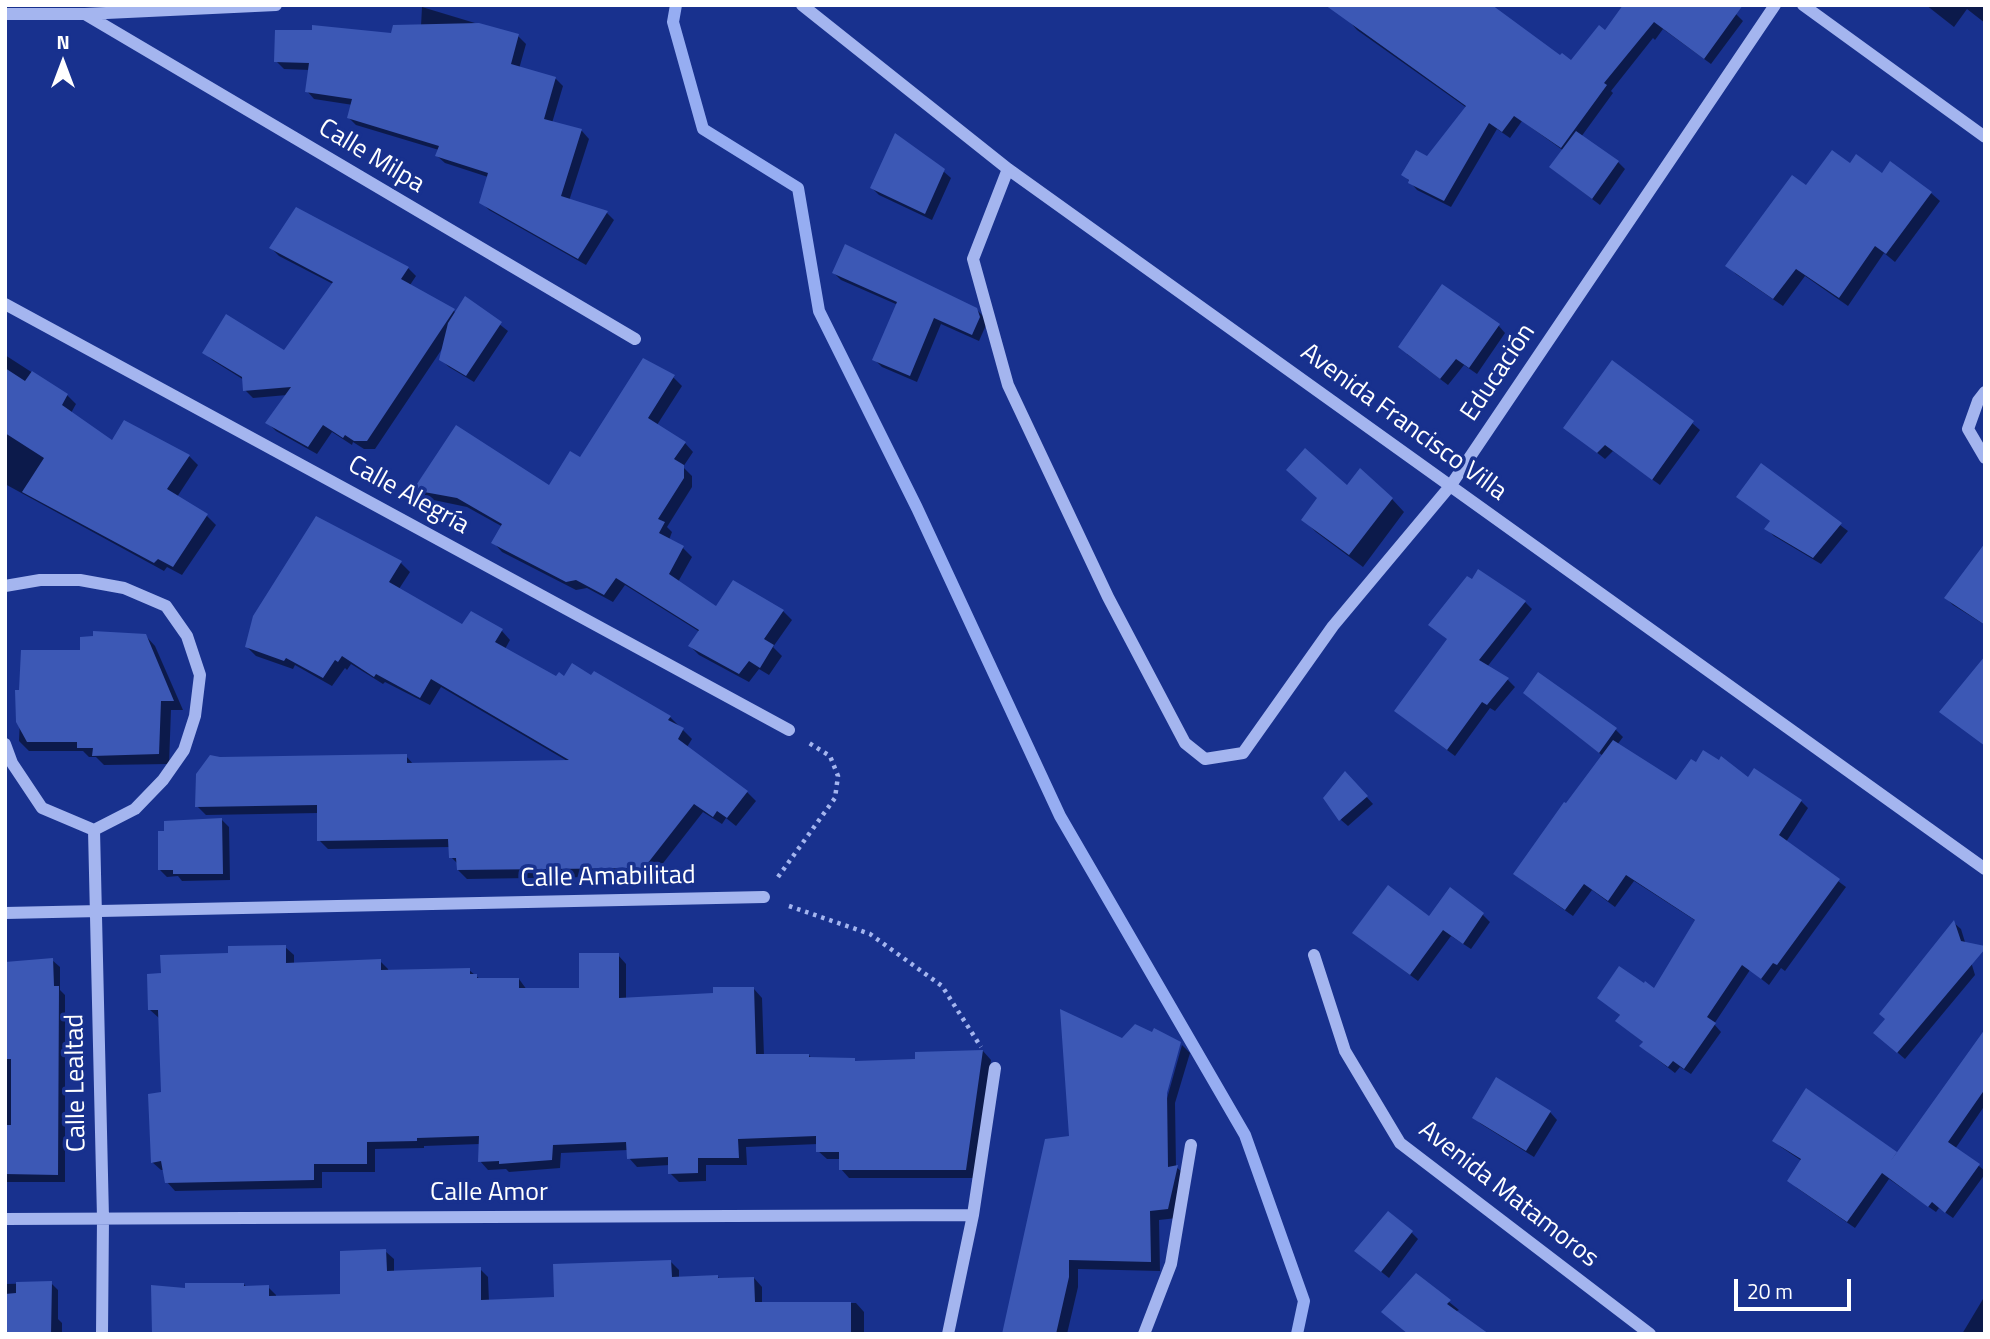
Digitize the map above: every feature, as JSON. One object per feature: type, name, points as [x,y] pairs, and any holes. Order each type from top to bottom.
[{"type":"street","points":[[5,14],[276,5]]},
{"type":"street","name":"Avenida Francisco Villa","points":[[802,5],[1008,169],[1985,869]]},
{"type":"street","name":"Educación","points":[[1008,169],[973,259],[1008,385],[1108,597],[1185,743],[1205,759],[1243,753],[1333,626],[1451,485],[1775,5]]},
{"type":"street","points":[[1803,5],[1985,137]]},
{"type":"street","name":"Calle Milpa","points":[[85,13],[635,340]]},
{"type":"street","name":"Calle Alegría","points":[[5,304],[789,730]]},
{"type":"street","points":[[1985,392],[1978,401],[1968,429],[1985,458]]},
{"type":"street","points":[[5,586],[40,580],[80,580],[124,587],[166,606],[187,636],[200,675],[195,716],[184,750],[163,780],[135,809],[94,830],[42,808],[12,763],[5,744]]},
{"type":"street","name":"Calle Lealtad","points":[[94,830],[103,1218],[102,1334]]},
{"type":"street","name":"Calle Amabilitad","points":[[5,914],[764,897]]},
{"type":"street","name":"Avenida Matamoros","points":[[1314,955],[1345,1051],[1400,1143],[1650,1334]]},
{"type":"street","points":[[948,1334],[973,1215],[995,1068]]},
{"type":"street","points":[[1144,1334],[1171,1264],[1191,1145]]},
{"type":"street","name":"Calle Amor","points":[[5,1219],[973,1215]]},
{"type":"path","points":[[789,730],[830,756],[838,776],[835,798],[764,897],[870,934],[942,986],[995,1068]]},
{"type":"building","points":[[1325,5],[1492,5],[1560,55],[1562,53],[1571,60],[1599,25],[1605,30],[1623,5],[1743,5],[1704,59],[1654,22],[1604,83],[1607,85],[1561,148],[1514,116],[1502,132],[1489,123],[1444,201],[1408,183],[1409,180],[1401,175],[1416,150],[1427,156],[1466,106]]},
{"type":"building","points":[[479,23],[519,34],[511,64],[556,77],[544,119],[582,129],[561,196],[608,211],[578,259],[479,203],[488,173],[435,156],[439,146],[347,118],[352,99],[305,92],[309,63],[274,62],[275,30],[312,30],[312,25],[391,33],[393,25]]},
{"type":"building","points":[[1576,131],[1619,161],[1592,199],[1549,167]]},
{"type":"building","points":[[895,133],[945,169],[925,214],[870,188]]},
{"type":"building","points":[[1832,150],[1850,163],[1856,154],[1882,173],[1890,161],[1932,192],[1886,254],[1875,246],[1839,298],[1796,269],[1773,299],[1725,266],[1792,175],[1806,185]]},
{"type":"building","points":[[296,207],[409,267],[401,279],[455,309],[367,441],[354,441],[345,435],[343,438],[323,425],[308,447],[265,423],[291,387],[243,391],[242,377],[202,353],[226,314],[284,350],[333,282],[269,248]]},
{"type":"building","points":[[845,244],[977,308],[980,317],[972,335],[934,318],[910,376],[872,360],[897,302],[832,273]]},
{"type":"building","points":[[1442,284],[1500,324],[1469,368],[1456,359],[1440,379],[1398,347]]},
{"type":"building","points":[[465,296],[502,322],[466,376],[439,360],[448,323]]},
{"type":"building","points":[[643,358],[675,375],[648,418],[686,442],[674,459],[684,465],[684,478],[658,519],[665,522],[659,533],[684,546],[669,574],[716,606],[733,580],[784,610],[764,639],[774,645],[760,668],[749,661],[739,674],[688,646],[699,630],[616,578],[604,595],[576,580],[566,582],[491,543],[502,524],[457,498],[413,490],[456,425],[549,485],[570,451],[580,457]]},
{"type":"building","points":[[1612,360],[1694,421],[1652,480],[1605,445],[1597,453],[1563,428]]},
{"type":"building","points":[[5,368],[25,381],[32,371],[68,394],[62,405],[112,440],[124,420],[190,455],[167,489],[208,514],[173,567],[158,559],[154,563],[22,492],[44,458],[5,433]]},
{"type":"building","points":[[1305,448],[1347,485],[1360,468],[1393,498],[1349,555],[1301,520],[1317,498],[1286,470]]},
{"type":"building","points":[[1761,463],[1842,523],[1813,558],[1764,529],[1770,521],[1736,497]]},
{"type":"building","points":[[316,516],[402,561],[389,582],[462,624],[471,611],[503,629],[495,642],[556,676],[559,672],[564,676],[572,663],[591,675],[594,671],[671,716],[668,720],[684,728],[678,739],[748,791],[727,818],[717,811],[713,817],[694,804],[644,868],[457,870],[456,858],[449,858],[448,839],[317,841],[317,805],[195,807],[196,774],[210,755],[407,754],[407,763],[569,760],[431,679],[420,698],[376,674],[374,677],[342,656],[338,662],[335,660],[323,678],[286,658],[284,661],[245,647],[253,616]]},
{"type":"building","points":[[1985,543],[1985,625],[1944,598]]},
{"type":"building","points":[[1478,569],[1526,601],[1479,660],[1509,678],[1487,705],[1482,702],[1447,750],[1394,711],[1447,639],[1428,625],[1467,576],[1472,579]]},
{"type":"building","points":[[93,631],[146,634],[174,701],[161,701],[159,754],[92,756],[93,748],[77,748],[77,742],[27,742],[16,722],[15,690],[19,690],[21,650],[80,650],[80,637],[93,636]]},
{"type":"building","points":[[1985,656],[1985,746],[1939,712]]},
{"type":"building","points":[[1538,672],[1617,728],[1599,753],[1523,693]]},
{"type":"building","points":[[1613,740],[1676,780],[1691,759],[1696,762],[1703,750],[1719,760],[1721,756],[1748,777],[1754,768],[1802,800],[1779,835],[1840,879],[1777,965],[1773,963],[1761,979],[1742,965],[1707,1017],[1716,1023],[1684,1069],[1673,1061],[1668,1067],[1639,1046],[1643,1042],[1615,1021],[1620,1015],[1597,998],[1619,966],[1654,988],[1695,920],[1626,875],[1608,901],[1584,884],[1565,910],[1513,874],[1564,802],[1566,803]]},
{"type":"building","points":[[1345,771],[1368,796],[1339,821],[1323,798]]},
{"type":"building","points":[[222,818],[223,874],[173,874],[173,870],[158,870],[158,831],[164,831],[164,821]]},
{"type":"building","points":[[1388,885],[1429,916],[1450,887],[1484,913],[1463,944],[1443,930],[1410,975],[1352,933]]},
{"type":"building","points":[[1954,920],[1961,941],[1985,946],[1985,949],[1897,1053],[1873,1033],[1885,1019],[1879,1014]]},
{"type":"building","points":[[286,945],[286,963],[381,959],[381,970],[470,968],[470,974],[477,974],[477,978],[519,978],[519,988],[579,988],[579,953],[619,953],[619,998],[713,993],[713,987],[754,987],[756,1054],[809,1054],[809,1057],[855,1058],[855,1061],[915,1059],[915,1052],[983,1050],[966,1170],[839,1170],[839,1152],[816,1152],[816,1136],[738,1139],[739,1158],[698,1158],[698,1173],[668,1174],[668,1157],[627,1159],[626,1142],[553,1145],[552,1160],[499,1164],[499,1161],[478,1162],[479,1136],[367,1142],[367,1164],[314,1164],[314,1180],[165,1183],[161,1161],[151,1163],[148,1094],[161,1092],[158,1010],[148,1010],[147,974],[161,973],[160,955],[228,953],[228,946]]},
{"type":"building","points":[[53,958],[54,986],[59,986],[58,1175],[5,1174],[5,1125],[11,1125],[11,1059],[5,1059],[5,962]]},
{"type":"building","points":[[1060,1009],[1122,1038],[1135,1024],[1152,1032],[1154,1028],[1181,1042],[1167,1093],[1168,1167],[1178,1165],[1168,1209],[1150,1211],[1151,1262],[1069,1260],[1069,1277],[1056,1334],[1002,1334],[1045,1139],[1069,1136]]},
{"type":"building","points":[[1985,1029],[1985,1089],[1948,1142],[1980,1164],[1945,1213],[1932,1202],[1928,1207],[1882,1173],[1847,1222],[1787,1181],[1801,1159],[1772,1141],[1806,1088],[1897,1152],[1890,1162]]},
{"type":"building","points":[[1496,1077],[1551,1111],[1526,1151],[1472,1118]]},
{"type":"building","points":[[1388,1211],[1413,1231],[1381,1272],[1354,1251]]},
{"type":"building","points":[[386,1249],[387,1271],[481,1267],[481,1300],[554,1297],[553,1264],[671,1260],[672,1277],[754,1277],[755,1302],[851,1302],[851,1334],[152,1334],[151,1285],[185,1288],[185,1283],[244,1283],[244,1286],[269,1285],[269,1296],[340,1294],[340,1251]]},
{"type":"building","points":[[1416,1273],[1451,1300],[1447,1304],[1489,1334],[1408,1334],[1381,1312]]},
{"type":"building","points":[[52,1281],[51,1334],[5,1334],[5,1294],[16,1293],[16,1282]]},
{"type":"waterway","points":[[676,5],[673,22],[703,129],[798,188],[819,311],[917,508],[1060,816],[1245,1135],[1304,1301],[1297,1334]]}]
